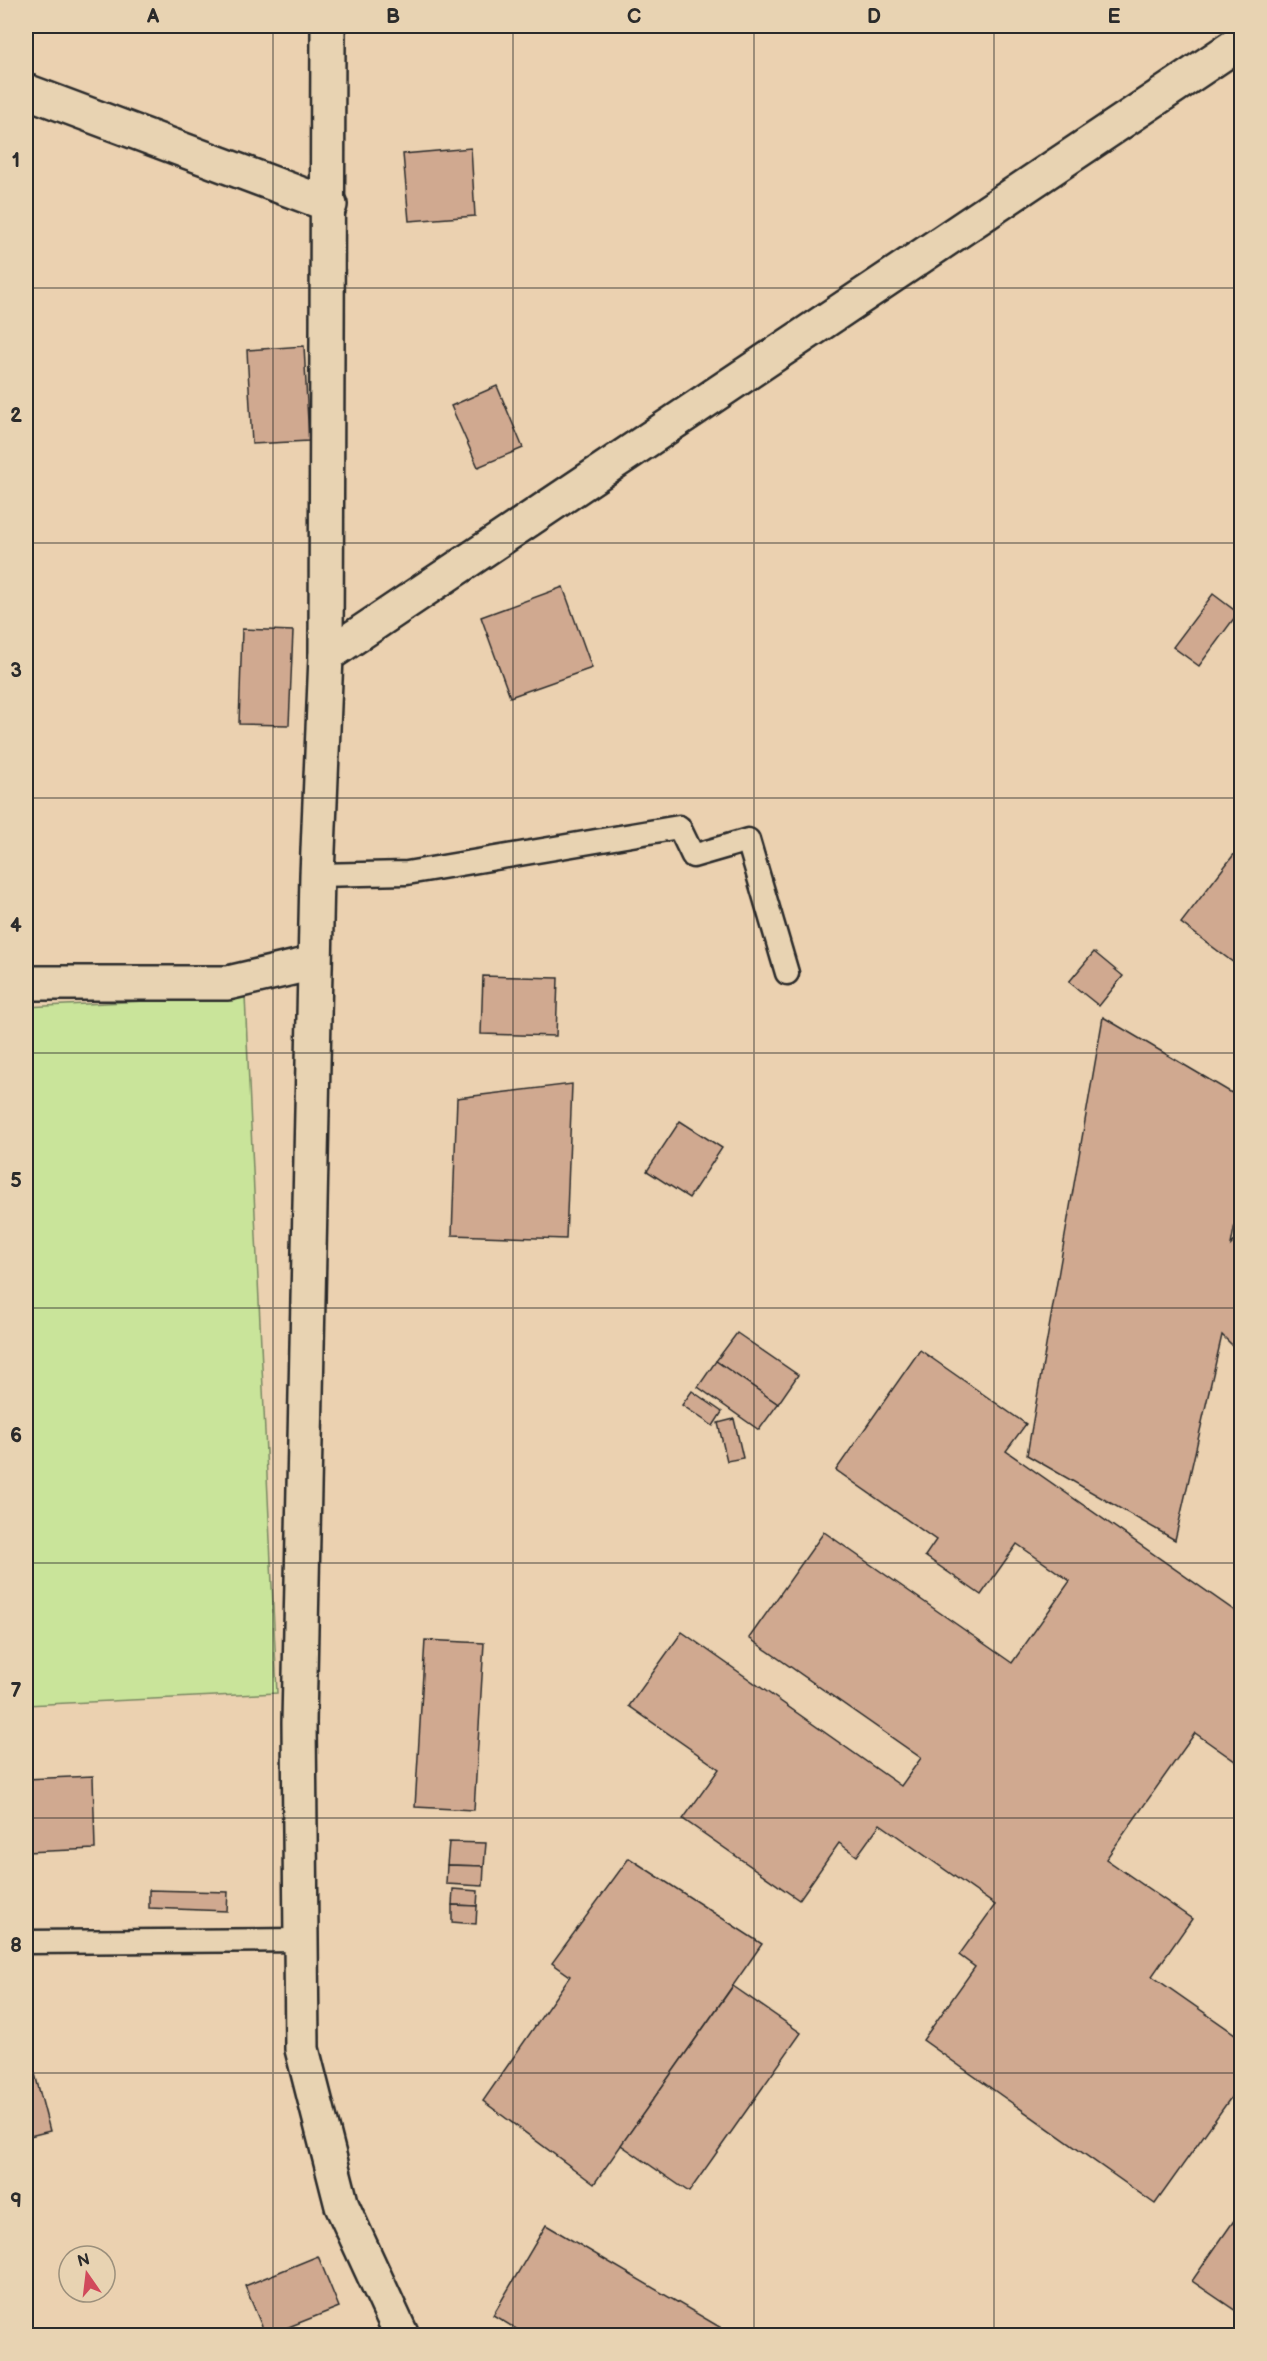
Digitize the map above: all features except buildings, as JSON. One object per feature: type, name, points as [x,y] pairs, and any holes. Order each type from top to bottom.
[{"type":"street","points":[[328,26],[330,205],[326,656],[316,875],[298,1724],[302,2049],[342,2206],[402,2336]]},
{"type":"street","points":[[326,656],[1242,41]]},
{"type":"street","points":[[26,91],[330,205]]},
{"type":"street","points":[[26,983],[228,983],[314,963]]},
{"type":"lane","points":[[316,875],[407,873],[679,827],[693,856],[748,840],[787,973]]},
{"type":"lane","points":[[26,1942],[300,1941]]},
{"type":"green space","points":[[245,996],[277,1693],[26,1705],[26,1007]]}]
